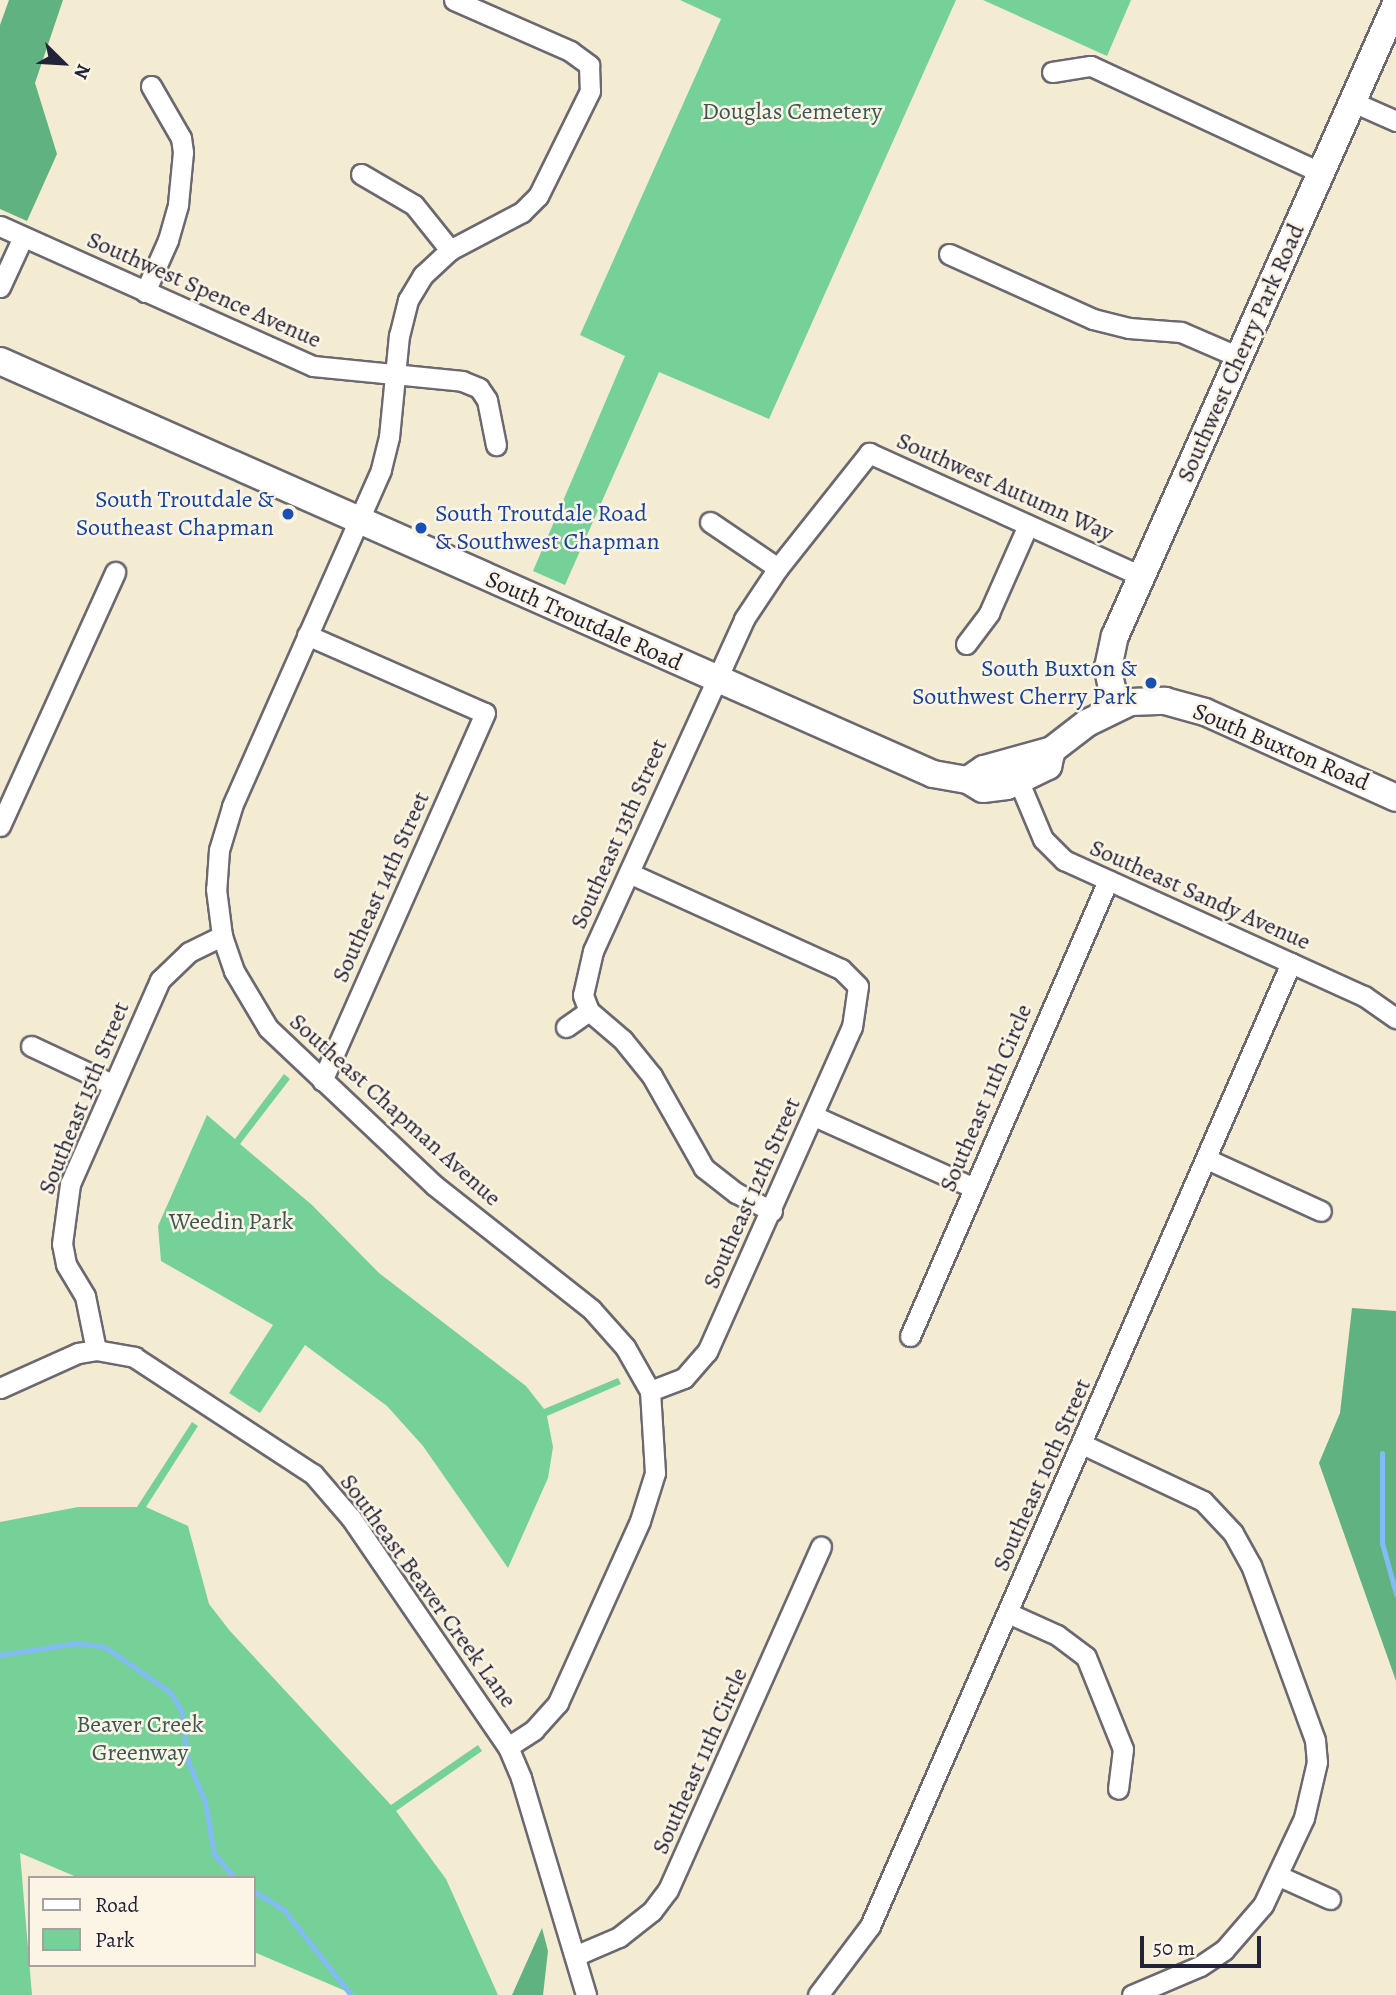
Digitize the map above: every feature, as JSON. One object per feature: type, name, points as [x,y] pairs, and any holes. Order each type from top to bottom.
[{"type":"main road","name":"Southwest Cherry Park Road","points":[[1116,707],[1109,681],[1110,653],[1396,4]]},
{"type":"main road","name":"South Troutdale Road","points":[[0,361],[919,769],[968,780],[983,789],[1018,782]]},
{"type":"main road","name":"South Buxton Road","points":[[968,780],[984,769],[1052,750],[1087,723],[1116,707],[1149,701],[1184,705],[1396,798]]},
{"type":"main road","name":"South Buxton Road","points":[[1018,782],[1048,766],[1052,750]]},
{"type":"street","points":[[454,0],[492,8]]},
{"type":"street","name":"Southeast Chapman Avenue","points":[[492,8],[570,51],[589,65],[590,91],[538,196],[522,212],[450,250],[423,275],[408,300],[394,374],[386,453],[225,830],[216,890],[222,936],[234,971],[261,1017],[322,1081],[434,1185],[592,1310],[625,1347],[650,1391],[655,1473],[640,1521],[558,1703],[534,1730],[508,1747]]},
{"type":"street","points":[[1052,72],[1091,66],[1321,173]]},
{"type":"street","points":[[145,292],[168,240],[178,204],[183,152],[181,138],[151,86]]},
{"type":"street","points":[[1353,102],[1396,121]]},
{"type":"street","points":[[361,174],[414,205],[450,250]]},
{"type":"street","name":"Southwest Spence Avenue","points":[[0,226],[313,366],[462,381],[479,388],[487,400],[496,445]]},
{"type":"street","points":[[0,287],[23,237]]},
{"type":"street","points":[[949,254],[1093,319],[1129,328],[1181,332],[1239,357]]},
{"type":"street","name":"Southwest Autumn Way","points":[[714,679],[744,619],[778,568],[869,453],[1142,576]]},
{"type":"street","points":[[710,522],[778,568]]},
{"type":"street","points":[[966,644],[989,613],[1028,525]]},
{"type":"street","points":[[0,826],[8,786],[116,572]]},
{"type":"street","name":"Southeast 14th Street","points":[[307,635],[485,713],[322,1081]]},
{"type":"street","name":"Southeast 13th Street","points":[[589,1011],[583,995],[584,977],[714,679]]},
{"type":"street","name":"Southeast Sandy Avenue","points":[[1018,782],[1033,821],[1051,849],[1108,880],[1364,996],[1396,1017]]},
{"type":"street","name":"Southeast 12th Street","points":[[629,873],[863,981],[852,1027],[814,1116],[699,1365],[684,1378],[650,1391]]},
{"type":"street","name":"Southeast 11th Circle","points":[[910,1336],[1108,880]]},
{"type":"street","name":"Southeast 15th Street","points":[[96,1350],[85,1296],[66,1264],[61,1224],[69,1184],[160,980],[189,952],[222,936]]},
{"type":"street","name":"Southeast 10th Street","points":[[818,1995],[870,1926],[1291,963]]},
{"type":"street","points":[[566,1027],[589,1011],[645,1067],[704,1168],[736,1193],[772,1211]]},
{"type":"street","points":[[31,1046],[112,1084]]},
{"type":"street","points":[[814,1116],[974,1188]]},
{"type":"street","points":[[1207,1159],[1321,1210]]},
{"type":"street","name":"Southeast Beaver Creek Lane","points":[[0,1388],[61,1359],[96,1350],[150,1364],[313,1474],[351,1518],[508,1747],[577,1955],[586,1995]]},
{"type":"street","points":[[1082,1444],[1203,1501],[1233,1533],[1251,1565],[1308,1714],[1316,1751],[1313,1790],[1279,1876],[1263,1905],[1224,1950],[1200,1966],[1132,1995]]},
{"type":"street","name":"Southeast 11th Circle","points":[[577,1955],[619,1937],[652,1911],[668,1889],[821,1546]]},
{"type":"street","points":[[1008,1613],[1057,1635],[1086,1657],[1123,1749],[1118,1789]]},
{"type":"street","points":[[1279,1876],[1330,1899]]},
{"type":"green space","points":[[9,0],[63,0],[35,83],[57,154],[27,221],[0,209],[0,25]]},
{"type":"green space","name":"Douglas Cemetery","points":[[680,0],[956,0],[769,419],[659,372],[565,585],[533,571],[625,356],[580,335],[721,19]]},
{"type":"green space","points":[[983,0],[1131,0],[1107,56]]},
{"type":"green space","name":"Weedin Park","points":[[284,1074],[290,1079],[240,1144],[312,1205],[379,1273],[526,1386],[544,1409],[618,1378],[621,1384],[547,1416],[553,1447],[548,1478],[508,1568],[423,1446],[387,1406],[305,1345],[260,1413],[229,1393],[273,1325],[161,1261],[158,1226],[207,1115],[235,1139]]},
{"type":"green space","points":[[1352,1308],[1396,1311],[1396,1681],[1319,1463],[1340,1413]]},
{"type":"green space","name":"Beaver Creek Greenway","points":[[192,1422],[198,1426],[146,1507],[188,1526],[209,1604],[230,1631],[391,1805],[478,1745],[482,1751],[396,1811],[446,1879],[498,1995],[355,1995],[256,1953],[256,1876],[74,1876],[20,1853],[32,1995],[0,1995],[0,1522],[78,1507],[137,1507]]},
{"type":"green space","points":[[542,1928],[548,1951],[543,1995],[512,1995]]},
{"type":"waterway","points":[[1382,1453],[1382,1543],[1396,1594]]},
{"type":"waterway","points":[[0,1655],[77,1643],[105,1647],[170,1692],[181,1710],[187,1759],[205,1802],[214,1854],[233,1876]]},
{"type":"waterway","points":[[256,1892],[284,1910],[351,1995]]},
{"type":"place","name":"South Troutdale & Southeast Chapman","points":[[288,514]]},
{"type":"place","name":"South Troutdale Road & Southwest Chapman","points":[[421,528]]},
{"type":"place","name":"South Buxton & Southwest Cherry Park","points":[[1151,683]]}]
